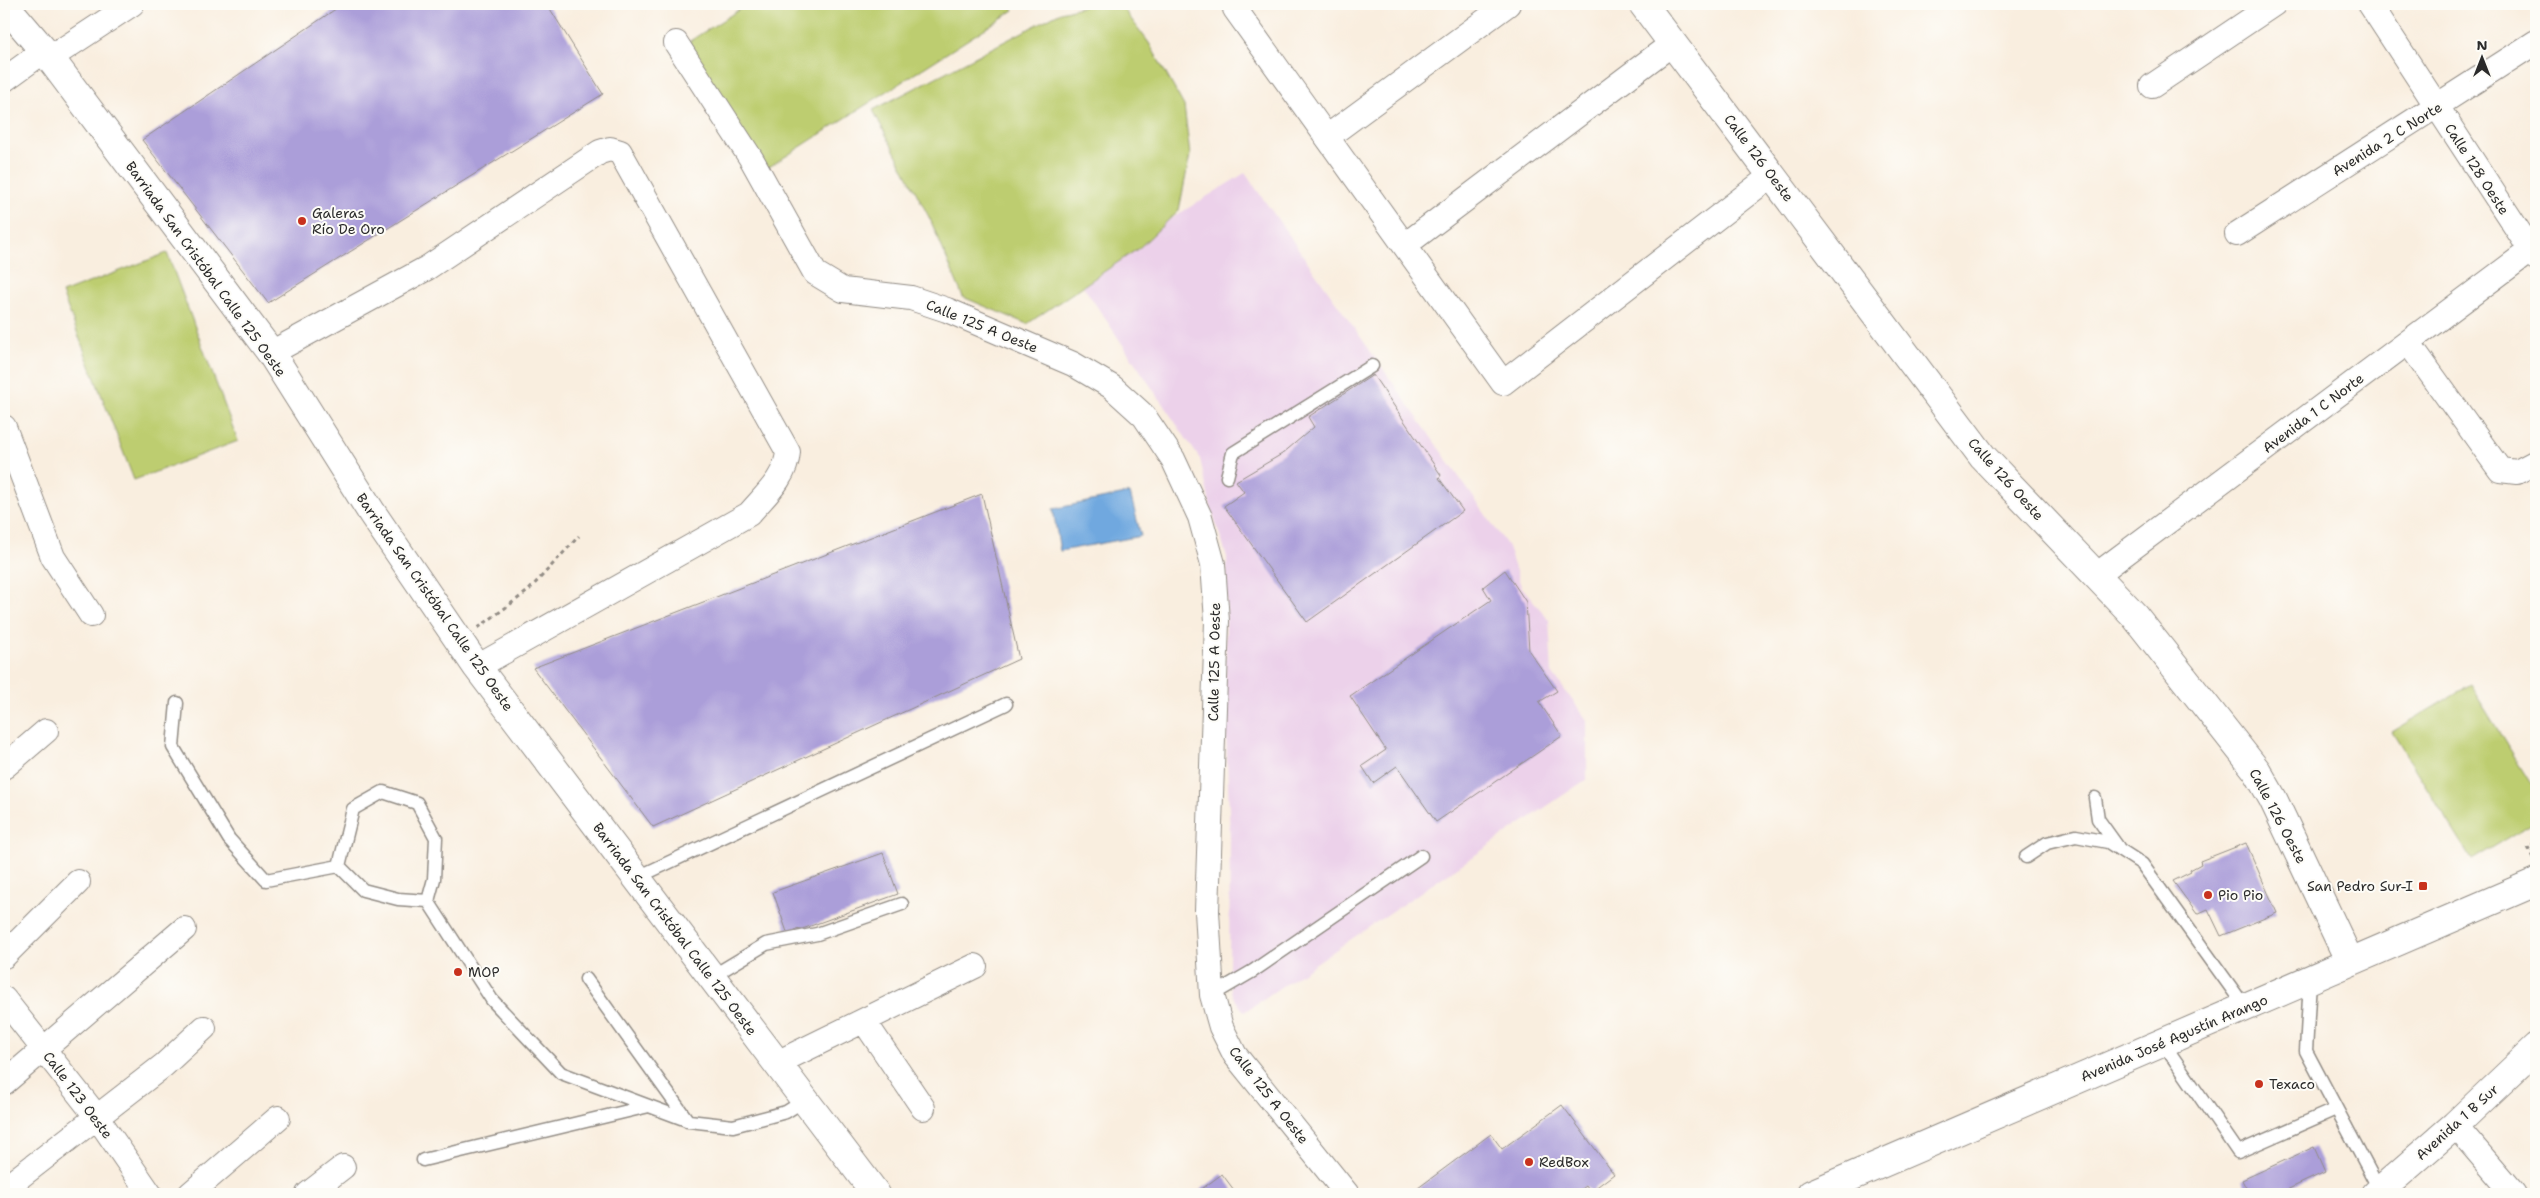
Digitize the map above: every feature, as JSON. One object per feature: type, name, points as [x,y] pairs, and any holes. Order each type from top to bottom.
[{"type":"street","name":"Barriada San Cristóbal Calle 125 Oeste","points":[[4,4],[47,55],[271,353],[372,513],[477,667],[805,1100],[868,1191]]},
{"type":"street","points":[[4,80],[132,4]]},
{"type":"street","points":[[1241,4],[1235,9],[1503,383],[1772,175]]},
{"type":"street","points":[[1327,137],[1508,4]]},
{"type":"street","name":"Calle 126 Oeste","points":[[1643,4],[1983,457],[2134,615],[2257,771],[2273,799],[2350,962]]},
{"type":"street","points":[[2152,86],[2274,4]]},
{"type":"street","name":"Calle 128 Oeste","points":[[2370,4],[2534,254]]},
{"type":"street","name":"Avenida 2 C Norte","points":[[2237,234],[2437,108],[2536,42]]},
{"type":"street","name":"Calle 125 A Oeste","points":[[676,43],[752,160],[815,273],[843,290],[911,298],[947,310],[1073,364],[1112,386],[1144,416],[1173,460],[1200,517],[1213,564],[1217,621],[1208,911],[1212,995],[1221,1027],[1235,1055],[1347,1194]]},
{"type":"street","points":[[1405,245],[1673,43]]},
{"type":"street","points":[[271,353],[427,268],[600,152],[610,149],[620,152],[788,452],[787,465],[781,476],[749,514],[477,667]]},
{"type":"street","name":"Avenida 1 C Norte","points":[[2095,576],[2408,342],[2534,254]]},
{"type":"street","points":[[2408,342],[2500,470],[2517,472],[2534,463]]},
{"type":"street","points":[[4,427],[53,557],[92,615]]},
{"type":"street","points":[[4,767],[46,731]]},
{"type":"street","points":[[4,956],[78,882]]},
{"type":"street","name":"Avenida José Agustín Arango","points":[[1811,1194],[2536,882]]},
{"type":"street","points":[[4,1083],[184,929]]},
{"type":"street","points":[[777,1063],[975,966]]},
{"type":"street","name":"Calle 123 Oeste","points":[[4,999],[97,1117],[150,1194]]},
{"type":"street","points":[[864,1021],[924,1108]]},
{"type":"street","points":[[4,1189],[164,1065],[204,1028]]},
{"type":"street","name":"Avenida 1 B Sur","points":[[2378,1192],[2456,1125],[2536,1048]]},
{"type":"street","points":[[190,1194],[278,1118]]},
{"type":"street","points":[[2456,1125],[2514,1194]]},
{"type":"street","points":[[308,1194],[343,1167]]},
{"type":"lane","points":[[1227,477],[1233,454],[1372,366]]},
{"type":"lane","points":[[177,703],[173,747],[230,839],[266,880],[338,866]]},
{"type":"lane","points":[[636,878],[1006,704]]},
{"type":"lane","points":[[338,866],[354,808],[384,792],[417,803],[436,838],[434,879],[428,901],[492,1000],[562,1073],[689,1121],[733,1126],[786,1112],[805,1100]]},
{"type":"lane","points":[[2095,798],[2098,819],[2120,850]]},
{"type":"lane","points":[[2026,857],[2047,843],[2076,836],[2108,842],[2142,864],[2245,1007]]},
{"type":"lane","points":[[1212,995],[1253,971],[1421,856]]},
{"type":"lane","points":[[338,866],[363,890],[398,899],[428,901]]},
{"type":"lane","points":[[711,977],[766,944],[817,934],[902,904]]},
{"type":"lane","points":[[586,979],[689,1121]]},
{"type":"lane","points":[[2310,980],[2306,1051],[2378,1192]]},
{"type":"lane","points":[[2163,1043],[2238,1152],[2336,1109]]},
{"type":"lane","points":[[423,1160],[649,1106]]},
{"type":"path","points":[[459,641],[528,591],[578,536]]},
{"type":"path","points":[[2528,847],[2536,843]]},
{"type":"shaded area","points":[[1245,173],[1507,545],[1521,586],[1549,620],[1552,673],[1587,720],[1587,779],[1244,1012],[1232,995],[1229,980],[1230,839],[1225,702],[1227,557],[1211,508],[1200,459],[1077,277]]},
{"type":"green space","points":[[748,4],[1010,4],[1014,10],[766,169],[685,44]]},
{"type":"green space","points":[[1092,4],[1120,4],[1149,43],[1184,106],[1190,155],[1179,210],[1139,248],[1027,324],[963,297],[930,219],[873,110],[1061,12]]},
{"type":"green space","points":[[167,253],[238,441],[134,480],[62,293]]},
{"type":"green space","points":[[2470,685],[2536,791],[2536,821],[2472,860],[2392,732]]},
{"type":"water","points":[[1130,493],[1141,536],[1060,551],[1053,509]]},
{"type":"building","name":"Galeras Río De Oro","points":[[343,4],[547,4],[603,94],[268,303],[142,140]]},
{"type":"building","points":[[1373,375],[1441,475],[1439,478],[1463,511],[1307,622],[1224,506],[1244,492],[1236,481],[1282,454],[1314,427],[1308,417]]},
{"type":"building","points":[[982,494],[1019,659],[653,827],[533,668]]},
{"type":"building","points":[[1505,570],[1526,602],[1529,651],[1557,691],[1539,702],[1562,736],[1436,822],[1397,766],[1373,783],[1362,766],[1386,750],[1350,696],[1491,600],[1483,587]]},
{"type":"building","points":[[2246,843],[2277,913],[2221,936],[2208,909],[2197,914],[2173,881],[2191,872],[2190,870],[2201,864],[2200,861]]},
{"type":"building","points":[[883,853],[898,894],[805,928],[787,932],[773,892]]},
{"type":"building","name":"RedBox","points":[[1562,1105],[1614,1174],[1590,1192],[1586,1186],[1575,1194],[1410,1194],[1491,1134],[1502,1149]]},
{"type":"building","points":[[2314,1147],[2325,1172],[2278,1194],[2249,1194],[2242,1180]]},
{"type":"building","points":[[1222,1174],[1237,1194],[1195,1194]]},
{"type":"place","name":"Galeras Río De Oro","points":[[302,221]]},
{"type":"place","name":"San Pedro Sur-I","points":[[2423,886]]},
{"type":"place","name":"Pio Pio","points":[[2208,895]]},
{"type":"place","name":"MOP","points":[[458,972]]},
{"type":"place","name":"Texaco","points":[[2259,1084]]},
{"type":"place","name":"RedBox","points":[[1529,1162]]}]
